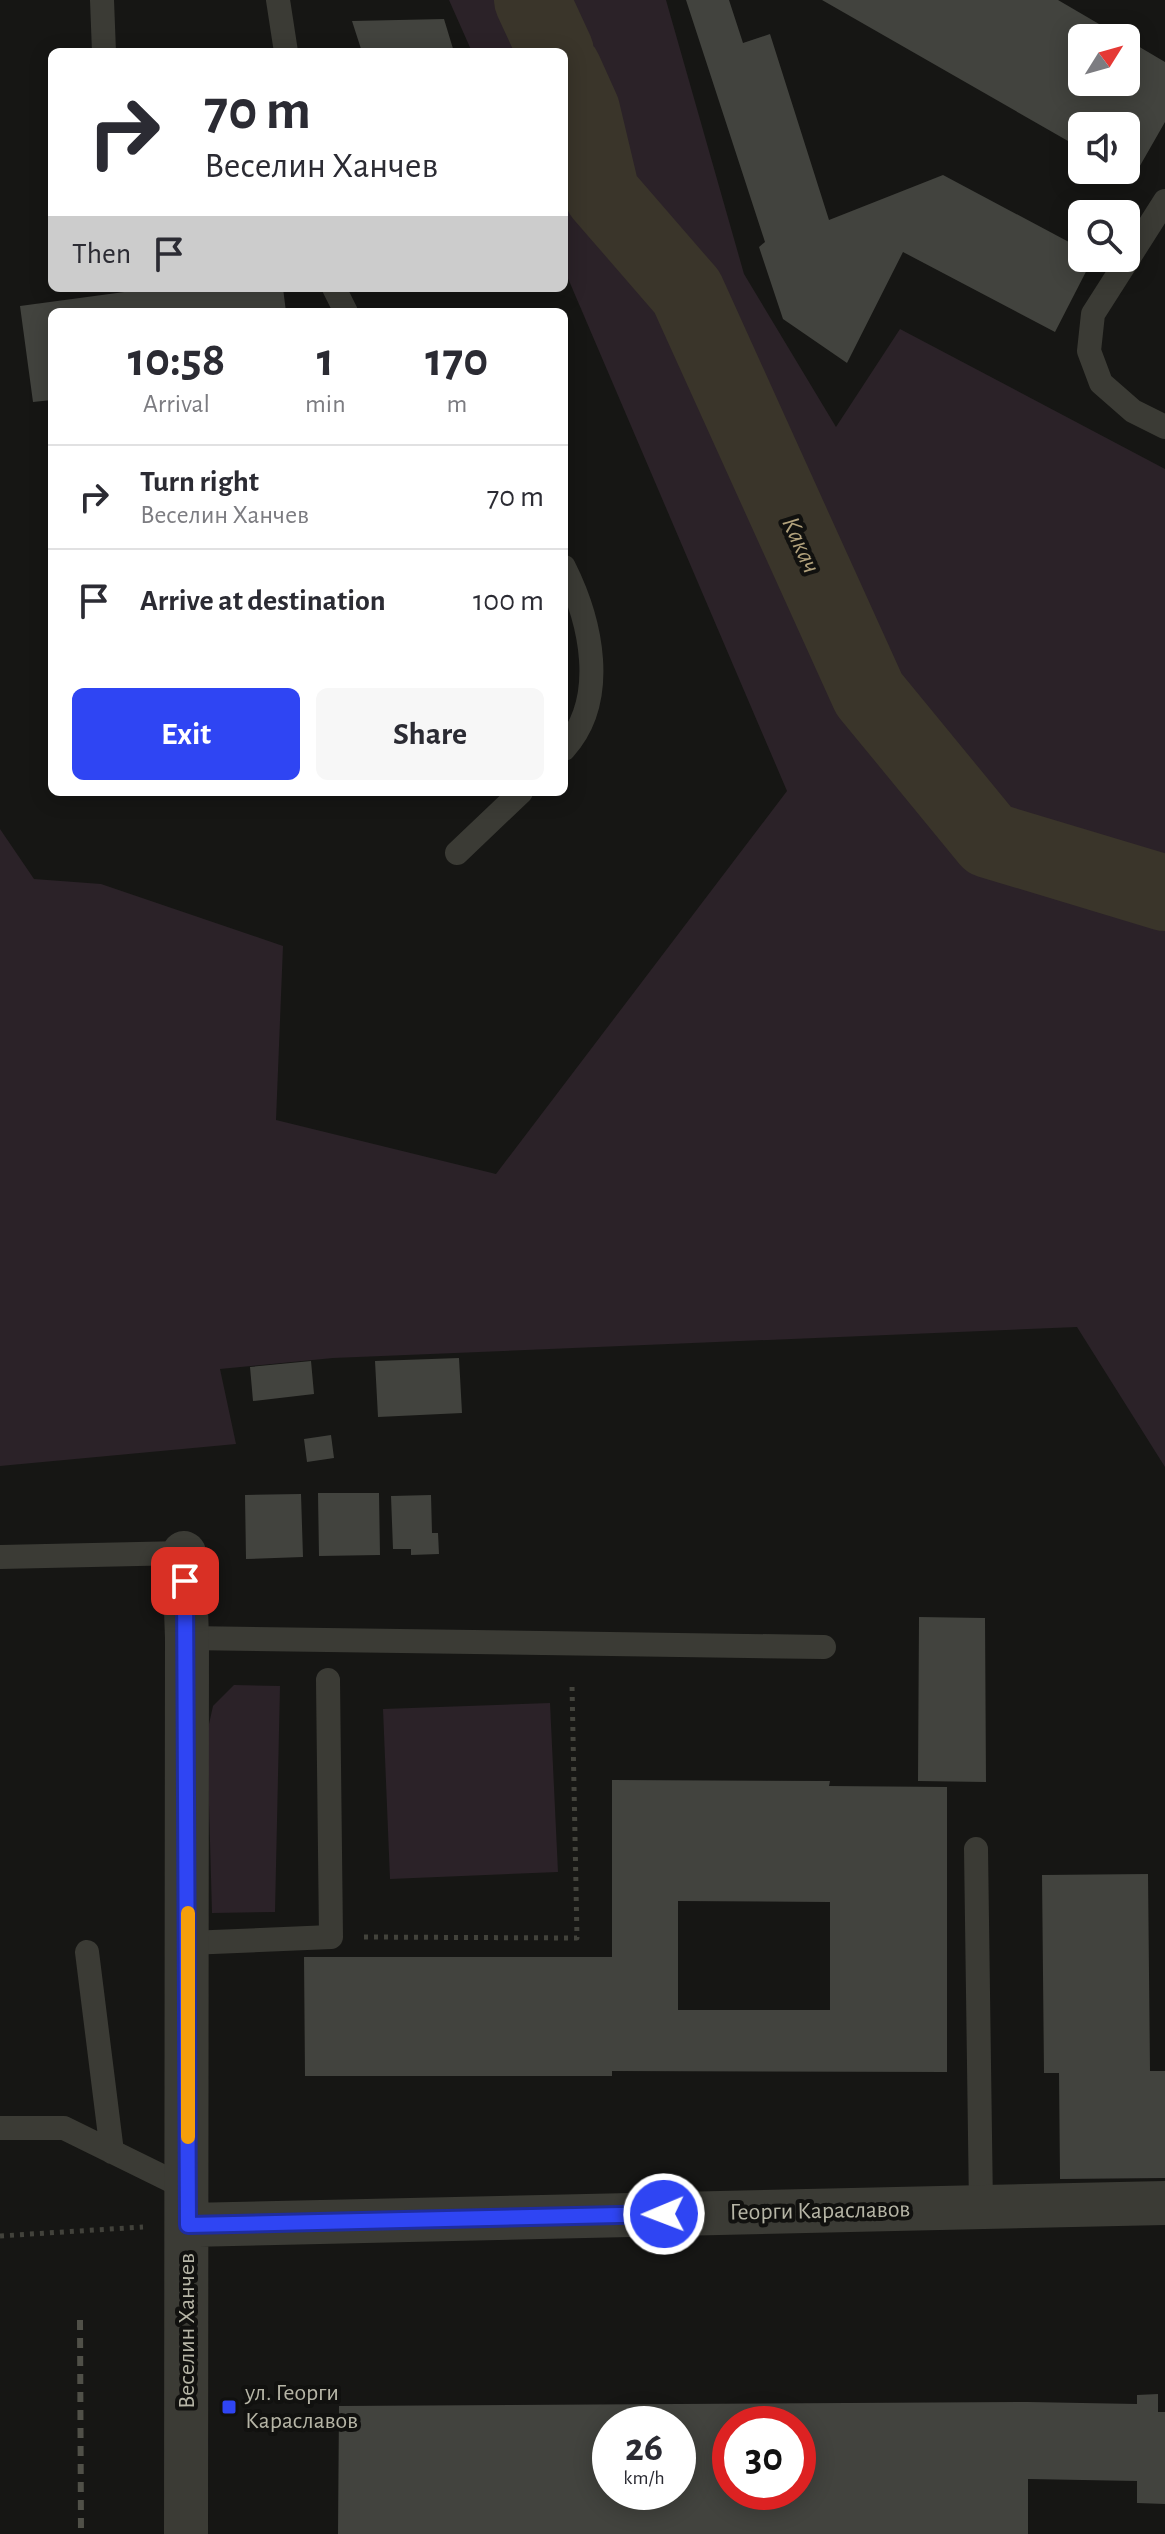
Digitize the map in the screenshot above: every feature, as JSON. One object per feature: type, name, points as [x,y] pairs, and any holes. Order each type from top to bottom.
[{"type":"street","name":"Веселин Ханчев","points":[[184,1553],[188,1943],[186,2534]]},
{"type":"street","name":"Георги Караславов","points":[[188,2207],[981,2207],[1165,2203]]},
{"type":"lane","points":[[102,0],[104,48]]},
{"type":"lane","points":[[278,0],[285,48]]},
{"type":"lane","points":[[1165,201],[1093,314],[1089,351],[1101,383],[1133,411],[1165,427]]},
{"type":"lane","points":[[568,577],[581,608],[590,647],[592,683],[584,714],[568,745]]},
{"type":"lane","points":[[457,853],[517,796]]},
{"type":"lane","points":[[0,1557],[184,1553]]},
{"type":"lane","points":[[187,1638],[824,1647]]},
{"type":"lane","points":[[188,1943],[331,1937],[328,1680]]},
{"type":"lane","points":[[976,1849],[981,2207]]},
{"type":"lane","points":[[87,1952],[112,2152]]},
{"type":"lane","points":[[0,2128],[64,2128],[112,2152],[188,2207]]},
{"type":"path","points":[[331,1937],[577,1938],[572,1685]]},
{"type":"path","points":[[0,2236],[188,2207]]},
{"type":"shaded area","points":[[449,0],[666,0],[744,274],[836,427],[900,329],[1165,469],[1165,1467],[1077,1327],[333,1358],[220,1369],[236,1444],[0,1466],[0,829],[34,879],[101,884],[283,946],[276,1120],[496,1174],[787,791],[568,278],[568,48],[470,48]]},
{"type":"shaded area","points":[[234,1685],[280,1686],[275,1912],[212,1913],[207,1733],[213,1706]]},
{"type":"shaded area","points":[[550,1703],[558,1872],[390,1879],[383,1709]]},
{"type":"building","points":[[686,0],[729,0],[743,43],[770,34],[829,220],[943,175],[1068,242],[1068,272],[1086,272],[1055,332],[903,252],[847,363],[783,319],[759,247],[765,242]]},
{"type":"building","points":[[822,0],[1058,0],[1099,24],[1068,24],[1068,96],[1140,96],[1140,47],[1165,62],[1165,122],[1140,166],[1140,112],[1068,112],[1068,141]]},
{"type":"building","points":[[444,19],[453,48],[361,48],[352,21]]},
{"type":"building","points":[[124,292],[284,292],[286,308],[48,308],[48,400],[33,402],[20,306]]},
{"type":"building","points":[[459,1358],[462,1413],[378,1417],[375,1361]]},
{"type":"building","points":[[311,1361],[314,1394],[253,1401],[250,1367]]},
{"type":"building","points":[[331,1435],[334,1458],[307,1462],[304,1439]]},
{"type":"building","points":[[318,1493],[379,1493],[380,1555],[319,1556]]},
{"type":"building","points":[[301,1494],[303,1557],[246,1559],[245,1495]]},
{"type":"building","points":[[431,1495],[432,1533],[438,1533],[439,1554],[411,1555],[411,1549],[393,1549],[391,1496]]},
{"type":"building","points":[[919,1617],[985,1618],[986,1782],[918,1781]]},
{"type":"building","points":[[612,1780],[830,1781],[829,1786],[947,1787],[947,2072],[612,2071],[612,2076],[305,2076],[304,1957],[612,1957]],"holes":[[[678,1901],[830,1902],[830,2010],[678,2010]]]},
{"type":"building","points":[[1148,1874],[1150,2071],[1165,2071],[1165,2178],[1060,2179],[1059,2073],[1044,2073],[1042,1875]]},
{"type":"building","points":[[1158,2394],[1158,2412],[1165,2412],[1165,2504],[1137,2503],[1137,2481],[1028,2479],[1028,2534],[338,2534],[339,2406],[1137,2404],[1137,2395]]},
{"type":"waterway","name":"Какач","points":[[532,0],[554,48]]},
{"type":"waterway","name":"Какач","points":[[568,79],[582,110],[602,194],[687,292],[869,694],[989,840],[1165,893]]},
{"type":"railway","points":[[80,2320],[81,2534]]},
{"type":"slow traffic","points":[[188,1913],[188,2137]]},
{"type":"place","name":"ул. Георги Караславов","points":[[229,2407]]},
{"type":"route","points":[[185,1581],[188,2225],[664,2214]]}]
